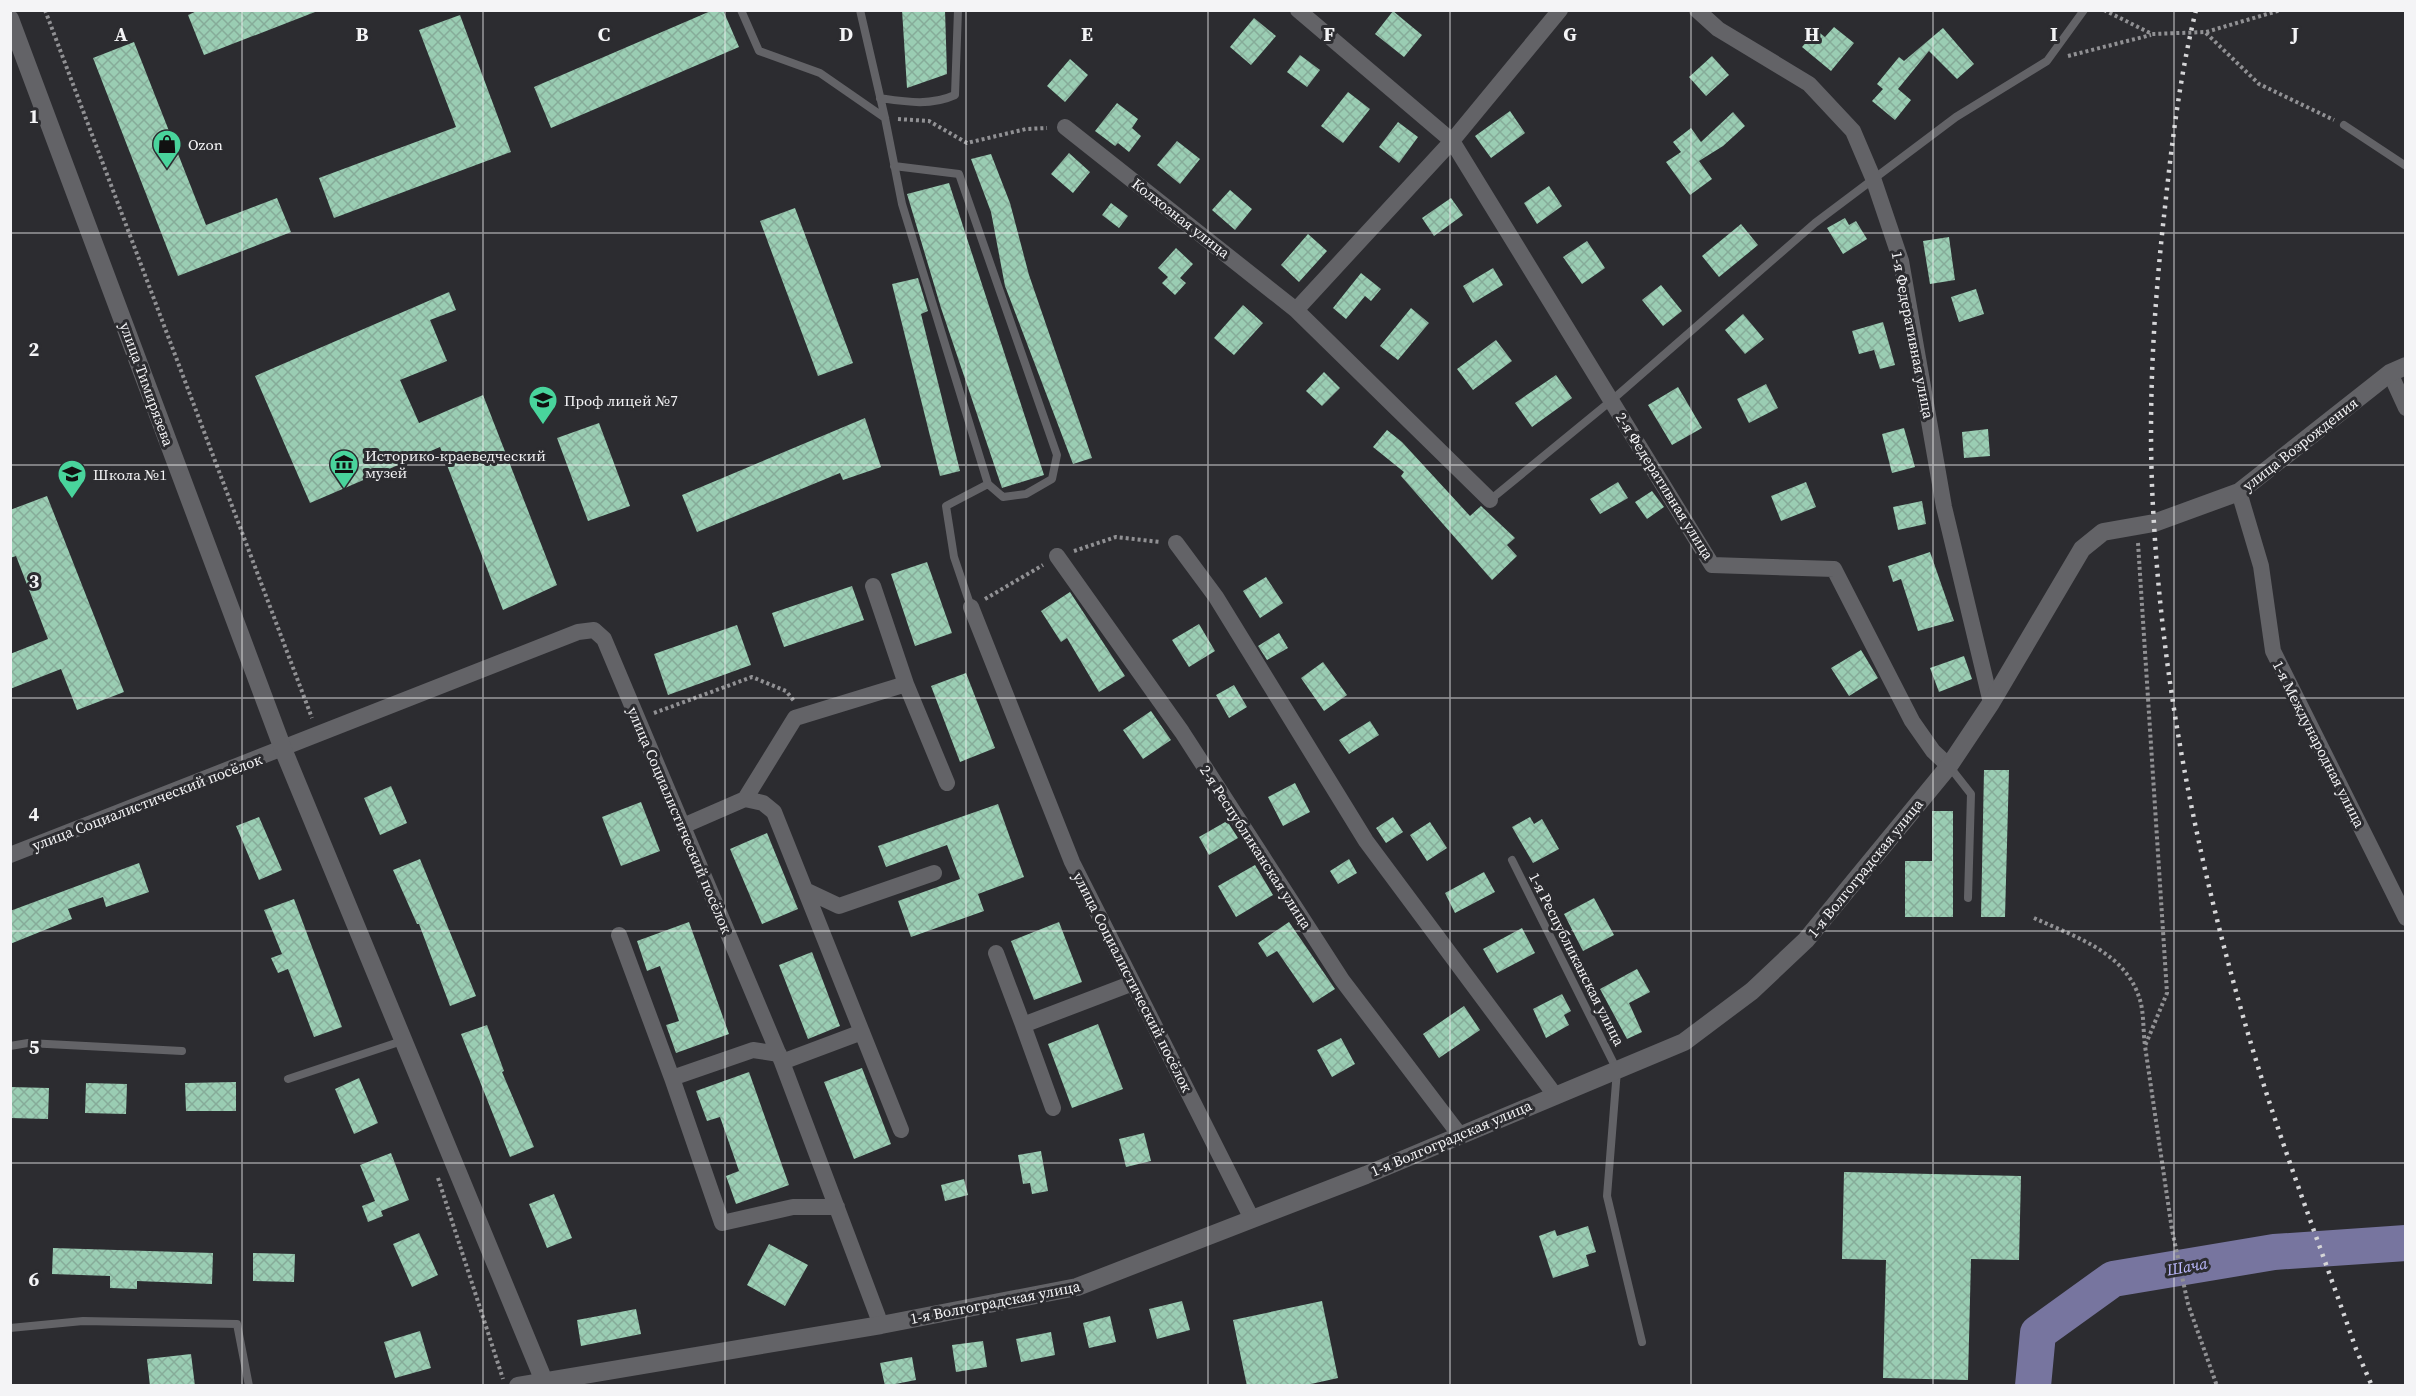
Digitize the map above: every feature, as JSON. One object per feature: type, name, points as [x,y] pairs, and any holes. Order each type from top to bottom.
[{"type":"street","name":"2-я Федеративная улица","points":[[1298,10],[1452,141],[1712,565],[1834,568],[1912,721],[1933,751],[1948,766]]},
{"type":"street","points":[[1490,500],[1296,310],[1452,141],[1560,10]]},
{"type":"street","name":"1-я Федеративная улица","points":[[1696,10],[1718,28],[1809,84],[1853,131],[1874,178],[1901,261],[1944,507],[1991,704]]},
{"type":"street","name":"улица Тимирязева","points":[[10,20],[283,750]]},
{"type":"street","name":"Колхозная улица","points":[[1065,127],[1296,310]]},
{"type":"street","points":[[2398,370],[2406,408]]},
{"type":"street","name":"улица Возрождения","points":[[2145,524],[2239,492],[2398,370]]},
{"type":"street","name":"1-я Международная улица","points":[[2239,492],[2261,566],[2272,651],[2406,918]]},
{"type":"street","name":"1-я Волгоградская улица","points":[[519,1386],[881,1325],[1077,1287],[1366,1175],[1459,1134],[1684,1042],[1752,991],[1806,940],[1948,766],[1991,704],[2082,549],[2103,532],[2145,524]]},
{"type":"street","points":[[1176,543],[1215,597],[1366,841],[1555,1095]]},
{"type":"street","name":"2-я Республиканская улица","points":[[1057,556],[1182,732],[1342,980],[1459,1134]]},
{"type":"street","points":[[873,586],[906,684],[947,783]]},
{"type":"street","name":"улица Социалистический посёлок","points":[[970,607],[1072,862],[1252,1219]]},
{"type":"street","name":"улица Социалистический посёлок","points":[[10,855],[283,750],[578,632],[594,630],[604,639],[781,1058],[881,1325]]},
{"type":"street","points":[[683,826],[745,799],[795,718],[804,713],[906,684]]},
{"type":"street","points":[[283,750],[544,1381]]},
{"type":"street","points":[[745,799],[763,803],[774,812],[901,1130]]},
{"type":"street","points":[[805,890],[839,906],[934,873]]},
{"type":"street","points":[[619,935],[722,1223],[793,1207],[837,1207]]},
{"type":"street","points":[[996,953],[1053,1108]]},
{"type":"street","points":[[1023,1025],[1133,983]]},
{"type":"street","points":[[672,1078],[753,1050],[781,1058],[862,1032]]},
{"type":"lane","points":[[741,10],[759,51],[820,73],[885,118]]},
{"type":"lane","points":[[860,10],[902,204],[988,484],[1003,497],[1026,494],[1052,479],[1058,455],[959,174],[894,166]]},
{"type":"lane","points":[[880,98],[911,103],[939,102],[955,95],[958,10]]},
{"type":"lane","points":[[1490,500],[1612,400],[1757,272],[1874,178],[1956,117],[2047,61],[2084,10]]},
{"type":"lane","points":[[2344,125],[2406,166]]},
{"type":"lane","points":[[970,607],[954,557],[946,506],[988,484]]},
{"type":"lane","points":[[1948,766],[1971,794],[1968,898]]},
{"type":"lane","name":"1-я Республиканская улица","points":[[1512,860],[1617,1070]]},
{"type":"lane","points":[[288,1079],[402,1041]]},
{"type":"lane","points":[[10,1046],[28,1043],[182,1051]]},
{"type":"lane","points":[[1617,1070],[1607,1196],[1642,1342]]},
{"type":"lane","points":[[10,1328],[83,1321],[237,1324],[249,1386]]},
{"type":"path","points":[[45,10],[318,735]]},
{"type":"path","points":[[2104,10],[2152,34]]},
{"type":"path","points":[[2047,61],[2152,34],[2206,32],[2281,10]]},
{"type":"path","points":[[2206,32],[2259,84],[2344,125]]},
{"type":"path","points":[[885,118],[929,121],[967,143],[1026,129],[1065,127]]},
{"type":"path","points":[[2145,524],[2168,993],[2145,1046]]},
{"type":"path","points":[[638,719],[752,677],[786,691],[804,713]]},
{"type":"path","points":[[2034,918],[2091,944],[2125,968],[2140,1000],[2172,1230],[2188,1304],[2217,1386]]},
{"type":"path","points":[[436,1174],[505,1386]]},
{"type":"building","points":[[199,10],[315,10],[315,12],[204,55],[188,15]]},
{"type":"building","points":[[713,10],[723,10],[739,47],[551,128],[534,87]]},
{"type":"building","points":[[902,10],[945,10],[947,74],[907,88]]},
{"type":"building","points":[[1393,11],[1422,35],[1404,57],[1375,34]]},
{"type":"building","points":[[460,15],[511,152],[334,218],[319,178],[456,127],[419,30]]},
{"type":"building","points":[[1254,18],[1276,36],[1251,65],[1230,47]]},
{"type":"building","points":[[1834,27],[1854,43],[1831,71],[1802,47],[1816,30],[1825,37]]},
{"type":"building","points":[[1943,28],[1974,64],[1957,79],[1929,51],[1898,89],[1911,100],[1895,120],[1872,101],[1883,89],[1877,84],[1899,57],[1904,61]]},
{"type":"building","points":[[134,42],[206,225],[277,198],[291,232],[178,276],[93,58]]},
{"type":"building","points":[[1300,55],[1320,70],[1307,87],[1287,72]]},
{"type":"building","points":[[1712,56],[1729,75],[1706,96],[1689,77]]},
{"type":"building","points":[[1070,59],[1088,75],[1065,102],[1047,86]]},
{"type":"building","points":[[1348,92],[1370,109],[1343,143],[1321,126]]},
{"type":"building","points":[[1117,103],[1138,119],[1132,128],[1141,136],[1129,152],[1118,143],[1115,146],[1095,131]]},
{"type":"building","points":[[1510,111],[1525,133],[1491,158],[1475,136]]},
{"type":"building","points":[[1733,112],[1745,126],[1723,146],[1699,161],[1712,179],[1690,195],[1666,162],[1681,152],[1673,142],[1691,128],[1701,142]]},
{"type":"building","points":[[1398,122],[1418,137],[1399,163],[1379,147]]},
{"type":"building","points":[[1177,141],[1200,159],[1180,184],[1157,165]]},
{"type":"building","points":[[1069,153],[1090,172],[1073,193],[1051,174]]},
{"type":"building","points":[[991,154],[1010,203],[1029,275],[1092,458],[1073,464],[1005,286],[991,212],[971,159]]},
{"type":"building","points":[[949,183],[1044,475],[1002,488],[941,308],[907,194]]},
{"type":"building","points":[[1549,186],[1562,206],[1537,224],[1524,203]]},
{"type":"building","points":[[1230,190],[1252,209],[1235,230],[1212,210]]},
{"type":"building","points":[[1451,198],[1463,215],[1434,236],[1422,218]]},
{"type":"building","points":[[1111,203],[1128,216],[1119,228],[1102,215]]},
{"type":"building","points":[[795,208],[853,363],[818,376],[760,221]]},
{"type":"building","points":[[1845,218],[1849,225],[1856,221],[1867,239],[1843,254],[1827,228]]},
{"type":"building","points":[[1741,224],[1758,245],[1719,277],[1702,256]]},
{"type":"building","points":[[1308,234],[1327,251],[1299,282],[1281,265]]},
{"type":"building","points":[[1949,237],[1955,280],[1930,284],[1923,241]]},
{"type":"building","points":[[1587,241],[1605,268],[1582,284],[1563,257]]},
{"type":"building","points":[[1176,248],[1193,264],[1180,278],[1186,283],[1175,295],[1162,283],[1168,277],[1158,268]]},
{"type":"building","points":[[1493,268],[1503,285],[1473,303],[1463,286]]},
{"type":"building","points":[[1361,273],[1381,289],[1371,301],[1365,296],[1346,319],[1333,308]]},
{"type":"building","points":[[918,278],[928,311],[921,314],[960,471],[940,476],[892,284]]},
{"type":"building","points":[[1661,285],[1682,311],[1663,326],[1642,300]]},
{"type":"building","points":[[1976,289],[1984,314],[1959,322],[1951,297]]},
{"type":"building","points":[[449,292],[456,310],[430,320],[447,361],[400,380],[419,423],[483,395],[557,585],[503,610],[440,447],[310,503],[255,376]]},
{"type":"building","points":[[1243,305],[1263,323],[1234,355],[1214,338]]},
{"type":"building","points":[[1411,308],[1429,323],[1398,360],[1380,346]]},
{"type":"building","points":[[1743,314],[1764,339],[1745,354],[1725,330]]},
{"type":"building","points":[[1883,322],[1895,365],[1880,369],[1874,350],[1859,354],[1852,331]]},
{"type":"building","points":[[1496,340],[1512,361],[1473,390],[1457,369]]},
{"type":"building","points":[[1324,372],[1340,388],[1322,406],[1306,391]]},
{"type":"building","points":[[1556,375],[1572,398],[1532,427],[1515,403]]},
{"type":"building","points":[[1766,384],[1778,408],[1749,423],[1737,399]]},
{"type":"building","points":[[1678,387],[1702,428],[1672,445],[1648,405]]},
{"type":"building","points":[[865,418],[881,467],[843,480],[840,473],[697,532],[682,495]]},
{"type":"building","points":[[599,423],[630,506],[588,521],[557,438]]},
{"type":"building","points":[[1904,428],[1915,467],[1892,473],[1882,434]]},
{"type":"building","points":[[1988,429],[1990,456],[1964,458],[1962,432]]},
{"type":"building","points":[[1387,430],[1402,442],[1470,516],[1481,506],[1515,538],[1507,545],[1517,556],[1492,580],[1401,476],[1404,472],[1373,447]]},
{"type":"building","points":[[1618,482],[1628,498],[1600,514],[1590,499]]},
{"type":"building","points":[[1806,482],[1816,507],[1781,521],[1771,496]]},
{"type":"building","points":[[1652,491],[1664,507],[1647,519],[1635,502]]},
{"type":"building","points":[[47,496],[124,692],[77,710],[61,669],[10,689],[10,654],[48,639],[16,556],[10,558],[10,510]]},
{"type":"building","points":[[1922,501],[1926,524],[1898,530],[1893,507]]},
{"type":"building","points":[[1930,552],[1954,621],[1918,631],[1901,579],[1893,582],[1888,566]]},
{"type":"building","points":[[927,562],[952,633],[915,646],[891,574]]},
{"type":"building","points":[[1266,577],[1283,603],[1260,618],[1243,591]]},
{"type":"building","points":[[852,586],[864,620],[784,647],[772,613]]},
{"type":"building","points":[[1070,592],[1125,676],[1099,692],[1067,638],[1061,642],[1041,611]]},
{"type":"building","points":[[1199,624],[1215,651],[1189,667],[1172,640]]},
{"type":"building","points":[[737,625],[751,665],[668,695],[654,654]]},
{"type":"building","points":[[1279,633],[1288,648],[1267,660],[1258,646]]},
{"type":"building","points":[[1861,650],[1878,678],[1849,696],[1831,668]]},
{"type":"building","points":[[1964,656],[1972,679],[1939,692],[1930,668]]},
{"type":"building","points":[[1323,662],[1347,695],[1324,711],[1301,678]]},
{"type":"building","points":[[966,673],[995,748],[960,762],[931,686]]},
{"type":"building","points":[[1234,685],[1247,707],[1229,718],[1216,695]]},
{"type":"building","points":[[1151,711],[1171,740],[1143,759],[1123,730]]},
{"type":"building","points":[[1370,721],[1379,735],[1349,754],[1339,740]]},
{"type":"building","points":[[1984,770],[2009,770],[2005,917],[1981,917]]},
{"type":"building","points":[[1295,783],[1310,812],[1283,826],[1268,797]]},
{"type":"building","points":[[391,786],[407,823],[380,835],[364,798]]},
{"type":"building","points":[[641,802],[660,851],[621,866],[602,817]]},
{"type":"building","points":[[998,804],[1024,877],[978,894],[984,911],[911,937],[898,901],[960,879],[947,845],[886,867],[878,846]]},
{"type":"building","points":[[1932,811],[1953,811],[1953,917],[1905,917],[1905,861],[1932,861]]},
{"type":"building","points":[[259,817],[282,870],[259,880],[236,826]]},
{"type":"building","points":[[1393,817],[1403,832],[1386,843],[1376,828]]},
{"type":"building","points":[[1530,817],[1534,824],[1542,819],[1559,849],[1533,863],[1512,827]]},
{"type":"building","points":[[1227,821],[1238,838],[1209,855],[1199,837]]},
{"type":"building","points":[[1430,822],[1447,848],[1427,861],[1410,835]]},
{"type":"building","points":[[767,833],[798,909],[762,924],[730,849]]},
{"type":"building","points":[[420,859],[476,996],[450,1006],[419,924],[417,924],[393,870]]},
{"type":"building","points":[[1349,859],[1357,873],[1338,884],[1330,871]]},
{"type":"building","points":[[139,863],[149,892],[106,907],[103,897],[68,909],[72,919],[10,944],[10,911]]},
{"type":"building","points":[[1255,865],[1273,895],[1236,917],[1218,886]]},
{"type":"building","points":[[1484,872],[1495,892],[1455,913],[1445,893]]},
{"type":"building","points":[[1594,898],[1614,935],[1583,951],[1564,914]]},
{"type":"building","points":[[294,899],[342,1027],[314,1037],[288,969],[278,973],[271,958],[282,954],[264,910]]},
{"type":"building","points":[[689,922],[729,1034],[676,1053],[666,1025],[679,1021],[660,966],[647,971],[637,941]]},
{"type":"building","points":[[1059,922],[1082,982],[1034,1000],[1011,941]]},
{"type":"building","points":[[1289,922],[1335,989],[1313,1003],[1277,951],[1267,957],[1258,943]]},
{"type":"building","points":[[1522,928],[1535,953],[1497,973],[1483,949]]},
{"type":"building","points":[[812,952],[840,1026],[808,1039],[779,965]]},
{"type":"building","points":[[1637,969],[1650,992],[1629,1003],[1642,1032],[1627,1039],[1600,989]]},
{"type":"building","points":[[1562,994],[1571,1011],[1564,1015],[1569,1025],[1546,1038],[1533,1009]]},
{"type":"building","points":[[1464,1006],[1480,1030],[1439,1058],[1423,1034]]},
{"type":"building","points":[[1098,1024],[1123,1089],[1072,1108],[1048,1044]]},
{"type":"building","points":[[487,1025],[504,1071],[502,1072],[534,1147],[510,1157],[461,1034]]},
{"type":"building","points":[[1341,1038],[1355,1064],[1332,1077],[1317,1050]]},
{"type":"building","points":[[862,1068],[891,1144],[854,1159],[824,1082]]},
{"type":"building","points":[[749,1072],[789,1185],[736,1204],[726,1176],[739,1171],[720,1117],[707,1121],[696,1091]]},
{"type":"building","points":[[359,1078],[378,1123],[354,1134],[335,1089]]},
{"type":"building","points":[[236,1082],[236,1111],[186,1111],[185,1083]]},
{"type":"building","points":[[86,1083],[127,1084],[126,1114],[85,1113]]},
{"type":"building","points":[[10,1087],[49,1088],[48,1119],[10,1118]]},
{"type":"building","points":[[1144,1133],[1151,1161],[1126,1167],[1119,1139]]},
{"type":"building","points":[[1041,1151],[1048,1191],[1032,1194],[1030,1183],[1023,1184],[1018,1155]]},
{"type":"building","points":[[391,1153],[409,1200],[381,1211],[383,1216],[368,1222],[362,1206],[375,1201],[360,1165]]},
{"type":"building","points":[[1844,1172],[2021,1176],[2019,1260],[1971,1259],[1968,1380],[1883,1378],[1886,1260],[1842,1259]]},
{"type":"building","points":[[964,1179],[968,1195],[945,1201],[941,1185]]},
{"type":"building","points":[[554,1194],[572,1238],[547,1248],[529,1204]]},
{"type":"building","points":[[1588,1226],[1596,1252],[1586,1255],[1589,1266],[1553,1278],[1539,1236],[1555,1230],[1557,1236]]},
{"type":"building","points":[[419,1233],[438,1275],[412,1287],[393,1244]]},
{"type":"building","points":[[769,1244],[808,1265],[785,1306],[747,1285]]},
{"type":"building","points":[[53,1248],[213,1253],[212,1284],[137,1281],[137,1289],[110,1288],[110,1276],[52,1274]]},
{"type":"building","points":[[253,1253],[295,1254],[294,1282],[253,1281]]},
{"type":"building","points":[[1182,1301],[1190,1330],[1157,1339],[1149,1309]]},
{"type":"building","points":[[1322,1301],[1338,1378],[1302,1386],[1247,1386],[1233,1320]]},
{"type":"building","points":[[636,1309],[641,1334],[581,1346],[577,1320]]},
{"type":"building","points":[[1110,1316],[1116,1342],[1089,1348],[1083,1323]]},
{"type":"building","points":[[420,1331],[431,1368],[395,1378],[384,1342]]},
{"type":"building","points":[[1051,1332],[1055,1355],[1021,1362],[1016,1339]]},
{"type":"building","points":[[983,1341],[987,1367],[956,1372],[952,1345]]},
{"type":"building","points":[[191,1354],[195,1386],[150,1386],[147,1359]]},
{"type":"building","points":[[912,1357],[916,1380],[885,1386],[880,1363]]},
{"type":"waterway","name":"Шача","points":[[2033,1386],[2038,1333],[2113,1279],[2274,1252],[2406,1243]]},
{"type":"railway","points":[[2196,10],[2181,84],[2171,158],[2157,286],[2152,365],[2152,484],[2166,654],[2187,783],[2231,974],[2287,1154],[2356,1349],[2372,1386]]},
{"type":"place","name":"Ozon","points":[[167,170]]},
{"type":"place","name":"Проф лицей №7","points":[[543,426]]},
{"type":"place","name":"Историко-краеведческий музей","points":[[344,490]]},
{"type":"place","name":"Школа №1","points":[[72,500]]}]
